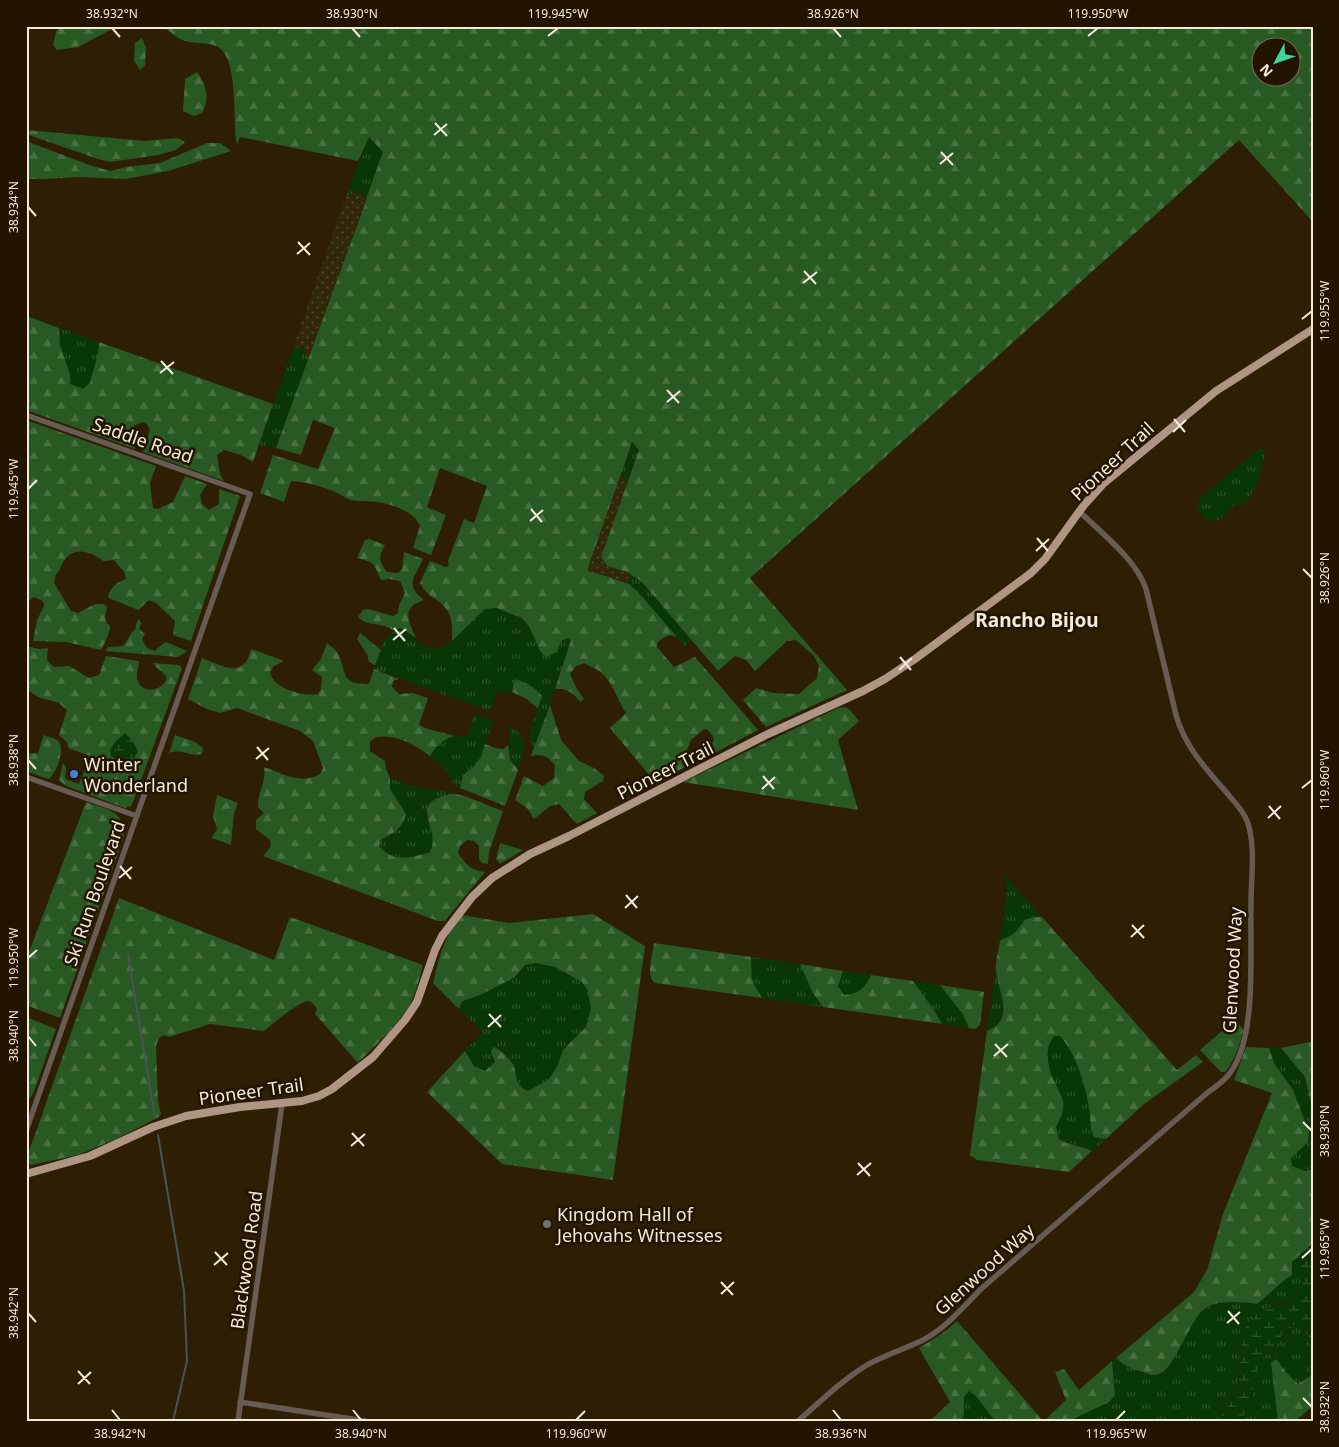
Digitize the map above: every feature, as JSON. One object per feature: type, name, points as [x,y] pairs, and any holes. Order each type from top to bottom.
[{"type":"main road","name":"Pioneer Trail","points":[[26,1174],[90,1156],[153,1127],[186,1116],[240,1107],[282,1104],[310,1099],[332,1090],[356,1072],[398,1028],[417,1002],[435,950],[447,928],[472,897],[492,878],[530,854],[768,734],[863,691],[897,671],[1004,594],[1034,570],[1062,536],[1079,511],[1103,484],[1207,398],[1313,329]]},
{"type":"street","name":"Saddle Road","points":[[26,415],[250,494]]},
{"type":"street","name":"Ski Run Boulevard","points":[[26,1131],[250,494]]},
{"type":"street","name":"Glenwood Way","points":[[798,1421],[854,1374],[878,1360],[923,1340],[940,1328],[981,1289],[1207,1093],[1223,1082],[1232,1072],[1241,1052],[1248,1019],[1250,985],[1252,852],[1250,830],[1242,812],[1193,752],[1183,735],[1176,715],[1146,589],[1140,575],[1118,549],[1079,511]]},
{"type":"street","points":[[26,777],[137,816]]},
{"type":"street","name":"Blackwood Road","points":[[238,1421],[282,1104]]},
{"type":"street","points":[[240,1402],[365,1421]]},
{"type":"green space","points":[[61,26],[118,26],[78,47],[57,50],[53,45],[56,32]]},
{"type":"green space","points":[[163,26],[1313,26],[1313,222],[1239,140],[750,578],[847,690],[766,727],[743,700],[756,688],[773,693],[799,694],[817,678],[819,666],[814,656],[796,640],[787,641],[755,671],[746,660],[735,656],[718,671],[641,581],[627,572],[607,566],[601,557],[639,450],[632,442],[588,570],[629,584],[638,592],[677,637],[664,637],[658,642],[657,647],[674,667],[695,657],[758,730],[705,758],[692,754],[696,750],[705,749],[712,745],[714,738],[708,730],[704,729],[691,740],[686,753],[691,761],[698,761],[655,782],[610,728],[626,713],[604,675],[584,663],[576,666],[570,674],[584,699],[580,702],[569,692],[563,689],[555,689],[571,640],[568,638],[561,641],[557,652],[546,657],[540,651],[530,628],[522,618],[497,608],[485,609],[452,641],[452,628],[448,612],[440,602],[426,592],[420,583],[430,561],[446,567],[449,565],[448,561],[464,519],[474,523],[487,486],[440,468],[427,507],[446,515],[431,555],[413,548],[420,526],[413,516],[396,507],[378,502],[351,500],[323,487],[291,481],[284,502],[260,493],[273,455],[318,469],[335,428],[313,420],[301,455],[276,448],[383,152],[369,137],[358,161],[240,137],[237,144],[234,90],[229,62],[224,52],[216,46],[189,42],[174,35]]},
{"type":"green space","points":[[142,38],[146,48],[145,65],[140,70],[134,61],[135,43]]},
{"type":"green space","points":[[197,72],[205,87],[207,97],[202,113],[194,116],[183,111],[185,79]]},
{"type":"green space","points":[[26,130],[145,141],[178,138],[185,142],[176,150],[158,155],[110,162],[26,134]]},
{"type":"green space","points":[[369,137],[383,152],[367,199],[358,191],[346,196]]},
{"type":"green space","points":[[26,141],[92,166],[111,171],[126,167],[160,163],[207,143],[220,143],[231,151],[168,171],[125,179],[79,177],[26,179]]},
{"type":"green space","points":[[26,316],[59,328],[60,345],[70,374],[70,384],[83,389],[90,383],[99,342],[273,404],[253,462],[241,455],[224,450],[217,455],[220,474],[224,481],[143,452],[150,430],[147,424],[143,422],[134,426],[130,435],[134,440],[135,449],[26,410]]},
{"type":"green space","points":[[35,319],[99,342],[99,357],[94,366],[90,383],[83,389],[69,384]]},
{"type":"green space","points":[[302,347],[308,359],[276,448],[259,445],[293,348]]},
{"type":"green space","points":[[26,420],[156,466],[150,483],[153,508],[158,509],[173,502],[185,476],[207,484],[200,495],[202,504],[209,510],[219,504],[219,489],[240,496],[191,641],[173,635],[175,621],[156,603],[149,600],[138,610],[109,598],[109,593],[113,587],[126,579],[124,572],[114,560],[103,561],[87,553],[76,552],[66,558],[56,574],[54,583],[71,611],[78,613],[95,604],[104,604],[107,607],[105,618],[110,628],[103,647],[101,650],[66,642],[33,641],[37,620],[44,606],[43,601],[34,597],[26,606]]},
{"type":"green space","points":[[632,442],[639,449],[627,482],[621,474]]},
{"type":"green space","points":[[1263,449],[1265,452],[1258,481],[1252,494],[1243,506],[1235,504],[1218,521],[1206,520],[1198,510],[1198,501],[1201,497],[1257,450]]},
{"type":"green space","points":[[369,539],[385,545],[380,559],[387,572],[398,573],[402,569],[404,552],[423,559],[413,585],[414,590],[424,600],[412,607],[408,616],[416,638],[401,628],[393,630],[366,622],[358,617],[363,610],[368,609],[393,616],[398,613],[399,605],[405,593],[400,581],[381,580],[373,564],[357,558],[365,540]]},
{"type":"green space","points":[[627,572],[641,581],[691,640],[685,646],[638,592],[625,583],[630,580]]},
{"type":"green space","points":[[498,607],[525,623],[533,634],[540,651],[557,652],[561,641],[568,638],[571,640],[533,750],[529,733],[542,696],[514,680],[512,692],[507,693],[498,690],[490,711],[374,669],[383,644],[395,630],[401,628],[423,645],[432,649],[441,647],[450,643],[458,636],[479,613],[486,609]]},
{"type":"green space","points":[[139,619],[141,623],[139,629],[145,634],[142,639],[147,648],[154,651],[166,642],[187,651],[178,657],[106,651],[108,647],[123,646],[135,630]]},
{"type":"green space","points":[[360,633],[381,650],[375,665],[369,662],[367,654],[357,639]]},
{"type":"green space","points":[[327,643],[340,657],[345,674],[352,682],[369,684],[374,669],[399,679],[393,681],[392,687],[399,694],[412,693],[428,698],[419,725],[454,736],[440,743],[430,756],[411,744],[391,737],[376,737],[370,742],[370,751],[385,761],[390,778],[390,789],[406,814],[400,826],[382,839],[379,846],[385,852],[402,858],[429,853],[432,848],[433,838],[427,808],[436,799],[454,794],[462,795],[503,811],[489,852],[488,864],[482,863],[479,859],[479,846],[474,841],[467,840],[460,846],[458,853],[466,863],[476,870],[485,872],[445,921],[438,921],[263,856],[271,846],[270,840],[256,829],[256,820],[264,813],[258,807],[258,802],[264,778],[264,767],[292,777],[306,779],[320,774],[323,768],[313,741],[300,731],[237,708],[220,713],[207,709],[188,699],[202,658],[225,667],[238,668],[248,659],[251,649],[284,661],[274,666],[270,672],[272,678],[277,683],[297,693],[318,694],[321,689],[322,677],[312,670],[321,659]]},
{"type":"green space","points":[[26,646],[39,649],[48,648],[47,660],[54,667],[69,666],[89,678],[99,675],[106,656],[139,661],[137,678],[139,683],[142,687],[151,690],[161,686],[167,678],[153,663],[179,665],[182,668],[131,806],[125,808],[66,786],[59,780],[63,763],[66,768],[65,777],[67,780],[79,784],[90,756],[68,748],[67,742],[59,735],[67,710],[59,703],[38,697],[26,689]]},
{"type":"green space","points":[[514,680],[530,685],[542,696],[538,708],[525,698],[512,692]]},
{"type":"green space","points":[[550,705],[561,740],[579,761],[594,768],[604,776],[603,781],[585,792],[584,799],[597,813],[577,824],[559,804],[550,806],[534,819],[527,808],[515,800],[524,776],[543,786],[554,778],[555,765],[550,759],[542,755],[531,756]]},
{"type":"green space","points":[[845,707],[859,721],[838,740],[858,810],[683,782],[838,708]]},
{"type":"green space","points":[[474,714],[493,721],[481,757],[463,775],[460,788],[455,785],[445,769],[430,756],[437,745],[445,739],[467,736]]},
{"type":"green space","points":[[509,726],[521,735],[523,740],[524,751],[518,770],[509,752]]},
{"type":"green space","points":[[125,733],[138,751],[126,768],[111,756],[110,750]]},
{"type":"green space","points":[[44,735],[56,740],[61,745],[57,768],[48,779],[26,771],[26,754],[38,753]]},
{"type":"green space","points":[[175,735],[195,742],[203,748],[202,754],[197,755],[178,751],[169,753]]},
{"type":"green space","points":[[485,744],[503,749],[508,745],[510,759],[518,770],[505,806],[460,788],[463,775],[481,757]]},
{"type":"green space","points":[[390,778],[408,785],[454,793],[438,799],[429,805],[426,811],[433,834],[433,843],[429,853],[408,858],[397,858],[385,852],[379,846],[382,839],[393,834],[400,803],[390,789]]},
{"type":"green space","points":[[217,795],[238,803],[234,814],[231,845],[212,838],[217,829],[213,816]]},
{"type":"green space","points":[[86,802],[107,809],[117,815],[121,820],[124,836],[60,1018],[26,1005],[26,960]]},
{"type":"green space","points":[[500,843],[523,850],[500,864],[496,859]]},
{"type":"green space","points":[[1003,873],[1042,917],[1024,920],[1015,933],[1000,940],[1007,892],[1007,884]]},
{"type":"green space","points":[[119,898],[274,960],[290,917],[423,965],[414,996],[404,1014],[392,1029],[358,1063],[315,1014],[317,1009],[308,1001],[292,1009],[264,1031],[210,1024],[169,1037],[164,1035],[159,1038],[156,1046],[158,1101],[161,1114],[159,1117],[116,1139],[78,1155],[31,1165],[26,1160]]},
{"type":"green space","points":[[593,914],[645,946],[613,1180],[502,1164],[427,1092],[465,1051],[474,1066],[485,1071],[495,1062],[491,1052],[493,1047],[510,1060],[518,1082],[528,1091],[549,1079],[557,1067],[563,1050],[586,1027],[591,1008],[588,991],[582,982],[555,967],[536,963],[525,965],[514,978],[480,995],[463,1001],[458,1008],[433,983],[446,940],[462,915],[509,923]]},
{"type":"green space","points":[[1042,917],[1177,1070],[1196,1055],[1203,1062],[1144,1104],[1106,1139],[1094,1137],[1090,1111],[1079,1069],[1066,1043],[1060,1036],[1054,1036],[1048,1048],[1048,1061],[1051,1074],[1063,1101],[1063,1112],[1056,1127],[1059,1139],[1092,1151],[1069,1172],[977,1160],[970,1155],[987,1031],[996,1026],[1001,1020],[1003,1013],[996,967],[1000,940],[1015,933],[1024,920]]},
{"type":"green space","points":[[654,943],[751,957],[752,981],[762,998],[655,983],[650,975]]},
{"type":"green space","points":[[751,957],[800,964],[813,993],[823,1007],[762,998],[752,981]]},
{"type":"green space","points":[[536,963],[555,967],[582,982],[588,991],[591,1008],[586,1027],[563,1050],[557,1067],[549,1079],[528,1091],[518,1082],[510,1060],[496,1048],[493,1047],[491,1052],[495,1062],[485,1072],[474,1066],[465,1051],[483,1032],[458,1008],[463,1001],[480,995],[514,978],[525,965]]},
{"type":"green space","points":[[800,964],[843,971],[838,986],[844,995],[861,990],[871,975],[913,981],[942,1024],[823,1007],[813,993]]},
{"type":"green space","points":[[996,969],[1002,995],[1003,1012],[995,1026],[987,1031]]},
{"type":"green space","points":[[843,971],[871,975],[866,985],[855,995],[844,995],[838,986]]},
{"type":"green space","points":[[913,981],[940,985],[962,1013],[969,1028],[942,1024]]},
{"type":"green space","points":[[940,985],[984,992],[980,1024],[977,1028],[969,1028],[962,1013]]},
{"type":"green space","points":[[26,1017],[56,1029],[33,1094],[27,1099]]},
{"type":"green space","points":[[1236,1019],[1243,1030],[1237,1052],[1225,1072],[1221,1072],[1200,1050]]},
{"type":"green space","points":[[1054,1036],[1060,1036],[1076,1060],[1083,1079],[1094,1137],[1106,1139],[1092,1151],[1059,1139],[1056,1127],[1063,1112],[1063,1101],[1051,1074],[1048,1061],[1048,1048]]},
{"type":"green space","points":[[1313,1042],[1313,1111],[1305,1077],[1281,1048]]},
{"type":"green space","points":[[1246,1047],[1269,1048],[1274,1063],[1293,1090],[1309,1132],[1308,1142],[1291,1158],[1292,1166],[1305,1171],[1313,1170],[1313,1243],[1292,1262],[1292,1275],[1257,1304],[1225,1302],[1207,1307],[1200,1313],[1175,1357],[1162,1373],[1153,1375],[1135,1370],[1116,1358],[1194,1292],[1207,1270],[1223,1214],[1272,1093],[1234,1080]]},
{"type":"green space","points":[[1269,1048],[1281,1048],[1305,1077],[1313,1111],[1313,1170],[1305,1171],[1291,1166],[1291,1157],[1308,1142],[1293,1090],[1274,1063]]},
{"type":"green space","points":[[1313,1243],[1313,1351],[1307,1335],[1295,1324],[1282,1334],[1275,1348],[1262,1359],[1255,1380],[1251,1405],[1240,1420],[1217,1421],[1230,1404],[1237,1390],[1243,1334],[1246,1327],[1251,1319],[1258,1314],[1297,1297],[1302,1288],[1304,1275],[1300,1270],[1293,1268],[1292,1262]]},
{"type":"green space","points":[[1293,1268],[1300,1270],[1304,1275],[1301,1290],[1294,1299],[1265,1309],[1240,1349],[1238,1386],[1229,1406],[1217,1421],[1069,1421],[1109,1402],[1115,1395],[1112,1361],[1116,1358],[1135,1370],[1153,1375],[1162,1373],[1175,1357],[1200,1313],[1207,1307],[1225,1302],[1257,1304],[1292,1275]]},
{"type":"green space","points":[[957,1321],[1043,1421],[995,1421],[976,1396],[969,1391],[964,1397],[964,1414],[961,1421],[930,1421],[950,1402],[919,1348],[943,1333]]},
{"type":"green space","points":[[1295,1324],[1306,1335],[1311,1346],[1313,1374],[1298,1384],[1276,1359],[1271,1363],[1278,1421],[1240,1420],[1251,1405],[1255,1380],[1262,1359],[1275,1348],[1282,1334]]},
{"type":"green space","points":[[1276,1359],[1298,1384],[1313,1374],[1313,1406],[1295,1421],[1278,1421],[1271,1363]]},
{"type":"green space","points":[[1112,1361],[1115,1395],[1109,1402],[1069,1421],[1044,1421],[1066,1400],[1055,1372],[1064,1369],[1079,1390]]},
{"type":"green space","points":[[969,1391],[976,1396],[995,1421],[961,1421],[964,1414],[964,1397]]},
{"type":"sand","points":[[358,191],[367,199],[308,359],[302,347],[293,348],[346,196]]},
{"type":"sand","points":[[621,474],[627,482],[601,557],[607,566],[627,572],[630,580],[625,583],[587,570]]},
{"type":"waterway","points":[[128,954],[155,1118]]},
{"type":"waterway","points":[[158,1135],[184,1291],[187,1361],[173,1421]]},
{"type":"place","name":"Winter Wonderland","points":[[74,774]]},
{"type":"place","name":"Kingdom Hall of Jehovahs Witnesses","points":[[547,1224]]},
{"type":"district","name":"Rancho Bijou","points":[[1037,620]]}]
